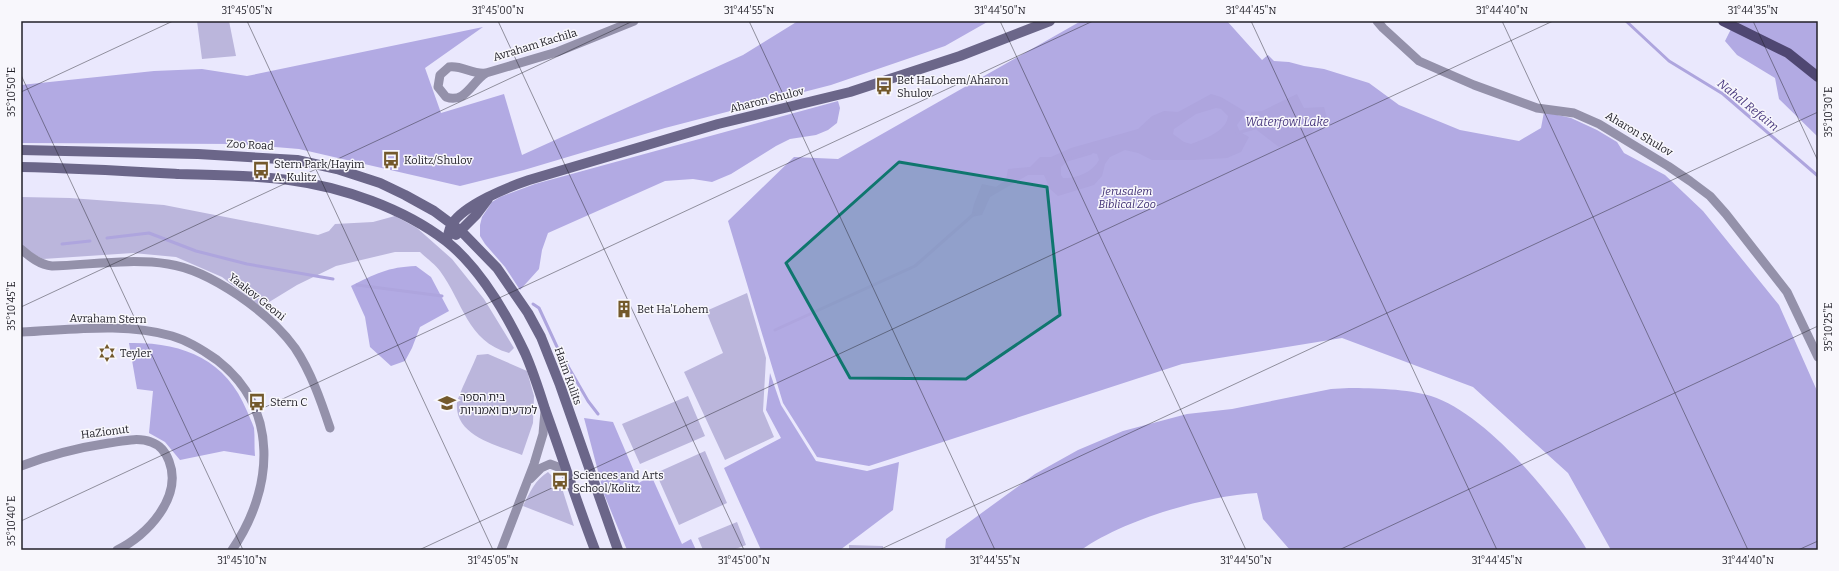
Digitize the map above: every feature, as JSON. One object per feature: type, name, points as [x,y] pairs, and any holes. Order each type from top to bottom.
[{"type":"main road","name":"Aharon Shulov","points":[[451,224],[473,211],[488,199],[514,186],[582,163],[718,124],[850,92],[960,56],[1050,21]]},
{"type":"main road","points":[[1723,21],[1788,53],[1818,77]]},
{"type":"main road","name":"Zoo Road","points":[[21,150],[183,154],[297,160],[337,169],[380,183],[434,211],[461,232]]},
{"type":"main road","points":[[21,167],[289,180],[329,187],[381,205],[414,219],[447,242],[466,260],[500,307],[524,352],[595,550]]},
{"type":"main road","points":[[434,211],[446,214],[473,211],[472,233],[475,242],[480,249]]},
{"type":"main road","name":"Aharon Shulov","points":[[447,242],[461,232],[473,211]]},
{"type":"main road","points":[[447,242],[451,224]]},
{"type":"main road","name":"Haim Kulits","points":[[461,232],[480,249],[514,290],[541,337],[560,385],[618,550]]},
{"type":"street","name":"Avraham Kachila","points":[[486,73],[557,52],[634,21]]},
{"type":"street","name":"Aharon Shulov","points":[[1378,21],[1383,28],[1419,61],[1474,85],[1537,108],[1574,113],[1599,124],[1668,166],[1710,196],[1726,214],[1787,292],[1818,358]]},
{"type":"street","points":[[450,67],[459,67],[475,73],[486,73],[475,82],[465,94],[458,98],[446,97],[438,87],[440,75],[450,67]]},
{"type":"street","name":"Yaakov Geoni","points":[[21,249],[34,260],[45,266],[131,261],[168,264],[202,274],[230,289],[281,331],[295,348],[320,397],[330,428]]},
{"type":"street","name":"Avraham Stern","points":[[21,332],[107,329],[152,331],[191,343],[213,357],[237,378],[249,394],[258,416],[262,431],[264,473],[255,506],[246,527],[232,550]]},
{"type":"street","points":[[501,550],[527,484],[543,434],[544,407]]},
{"type":"street","name":"HaZionut","points":[[21,466],[64,450],[126,440],[144,440],[159,446],[166,455],[172,468],[173,484],[160,513],[148,530],[137,539],[117,550]]},
{"type":"street","points":[[527,484],[541,468],[550,464],[554,464],[563,470],[570,480]]},
{"type":"highlighted area","points":[[899,162],[1047,187],[1060,315],[966,379],[850,378],[786,263]]},
{"type":"shaded area","points":[[197,21],[229,21],[236,56],[202,59]]},
{"type":"shaded area","points":[[21,197],[70,198],[164,205],[318,235],[329,231],[335,224],[373,222],[395,216],[417,228],[452,259],[484,299],[514,348],[509,353],[495,347],[475,330],[467,319],[440,271],[420,252],[395,252],[336,266],[297,285],[261,307],[222,277],[176,257],[133,253],[43,259],[26,250],[21,243]]},
{"type":"shaded area","points":[[747,293],[766,358],[763,411],[774,437],[725,460],[684,372],[723,353],[706,311]]},
{"type":"shaded area","points":[[488,354],[527,371],[534,396],[533,423],[522,455],[491,444],[470,432],[458,415],[458,399],[477,355]]},
{"type":"shaded area","points":[[688,396],[705,436],[640,464],[622,424]]},
{"type":"shaded area","points":[[705,451],[727,503],[679,525],[656,473]]},
{"type":"shaded area","points":[[548,472],[561,485],[574,526],[523,506],[536,483]]},
{"type":"shaded area","points":[[737,522],[746,545],[733,550],[703,550],[698,538]]},
{"type":"shaded area","points":[[849,545],[883,546],[883,550],[849,550]]},
{"type":"green space","points":[[798,21],[989,21],[945,46],[831,85],[665,128],[524,170],[460,186],[299,149],[238,144],[21,143],[21,85],[154,71],[202,69],[247,76],[483,27],[425,68],[441,113],[504,94],[522,155],[743,55]]},
{"type":"green space","name":"Jerusalem Biblical Zoo","points":[[1081,21],[1227,21],[1262,60],[1268,55],[1274,61],[1289,62],[1324,69],[1369,83],[1399,105],[1460,130],[1519,141],[1541,128],[1544,112],[1571,118],[1597,130],[1617,142],[1624,153],[1665,175],[1703,211],[1779,305],[1818,393],[1818,550],[1611,550],[1568,473],[1473,387],[1342,338],[1182,364],[869,466],[817,457],[783,403],[728,221],[794,157],[838,159]]},
{"type":"green space","points":[[1740,21],[1818,21],[1818,137],[1779,99],[1775,78],[1737,55],[1725,41],[1732,27]]},
{"type":"green space","points":[[838,101],[840,108],[837,123],[828,130],[816,135],[790,139],[731,174],[712,182],[693,179],[665,181],[548,233],[542,250],[539,269],[520,290],[505,267],[480,236],[482,217],[492,202],[500,197],[535,184]]},
{"type":"green space","points":[[416,266],[431,277],[449,311],[420,327],[405,361],[391,366],[370,347],[365,317],[351,286],[382,272],[397,268]]},
{"type":"green space","points":[[129,343],[167,346],[184,350],[200,357],[214,366],[227,378],[238,393],[247,411],[254,428],[255,456],[224,451],[180,460],[165,442],[149,433],[153,391],[137,389]]},
{"type":"green space","points":[[770,373],[781,405],[816,461],[867,471],[899,462],[893,510],[840,550],[761,550],[724,468],[781,438],[766,410]]},
{"type":"green space","points":[[1349,388],[1401,390],[1431,396],[1452,405],[1475,420],[1497,439],[1540,484],[1575,530],[1587,550],[1290,550],[1263,519],[1257,493],[1213,499],[1165,511],[1119,529],[1081,550],[945,550],[946,539],[1035,474],[1078,450],[1123,431],[1187,414],[1232,409],[1331,389]]},
{"type":"green space","points":[[584,418],[613,422],[639,483],[651,475],[682,544],[691,539],[696,550],[627,550],[604,494]]},
{"type":"water","points":[[1211,94],[1221,97],[1246,112],[1237,125],[1240,132],[1249,137],[1241,152],[1227,158],[1152,160],[1138,153],[1125,150],[1110,157],[1105,164],[1102,176],[1094,185],[1058,196],[1050,189],[1044,175],[1028,175],[990,197],[982,215],[971,217],[974,204],[982,184],[996,187],[1006,180],[1008,169],[1030,167],[1040,157],[1051,157],[1071,148],[1138,129],[1152,116],[1164,111],[1178,112]],"holes":[[[1216,108],[1221,109],[1228,116],[1224,126],[1214,134],[1191,144],[1184,142],[1173,134],[1174,129],[1196,114]],[[1093,153],[1097,154],[1099,160],[1093,168],[1079,176],[1063,178],[1061,175],[1061,167],[1064,164],[1076,157]]]},
{"type":"water","name":"Waterfowl Lake","points":[[1297,94],[1304,108],[1324,107],[1327,118],[1316,127],[1308,137],[1279,147],[1258,131],[1250,122],[1251,112],[1262,111]]},
{"type":"waterway","name":"Nahal Refaim","points":[[1626,21],[1669,61],[1723,94],[1818,176]]},
{"type":"waterway","points":[[1237,133],[1258,127]]},
{"type":"waterway","points":[[1067,160],[1091,153]]},
{"type":"waterway","points":[[775,330],[915,266],[974,214]]},
{"type":"waterway","points":[[107,238],[149,233],[196,251],[247,264],[333,279]]},
{"type":"waterway","points":[[62,244],[90,241]]},
{"type":"waterway","points":[[357,285],[442,296]]},
{"type":"waterway","points":[[533,304],[539,308],[558,349],[588,401],[598,414]]},
{"type":"place","name":"Bet HaLohem/Aharon Shulov","points":[[884,86]]},
{"type":"place","name":"Kolitz/Shulov","points":[[391,160]]},
{"type":"place","name":"Stern Park/Hayim A. Kulitz","points":[[261,170]]},
{"type":"place","name":"Bet Ha'Lohem","points":[[624,309]]},
{"type":"place","name":"Teyler","points":[[107,353]]},
{"type":"place","name":"Stern C","points":[[257,402]]},
{"type":"place","name":"בית הספר למדעים ואמנויות","points":[[447,403]]},
{"type":"place","name":"Sciences and Arts School/Kolitz","points":[[560,481]]}]
